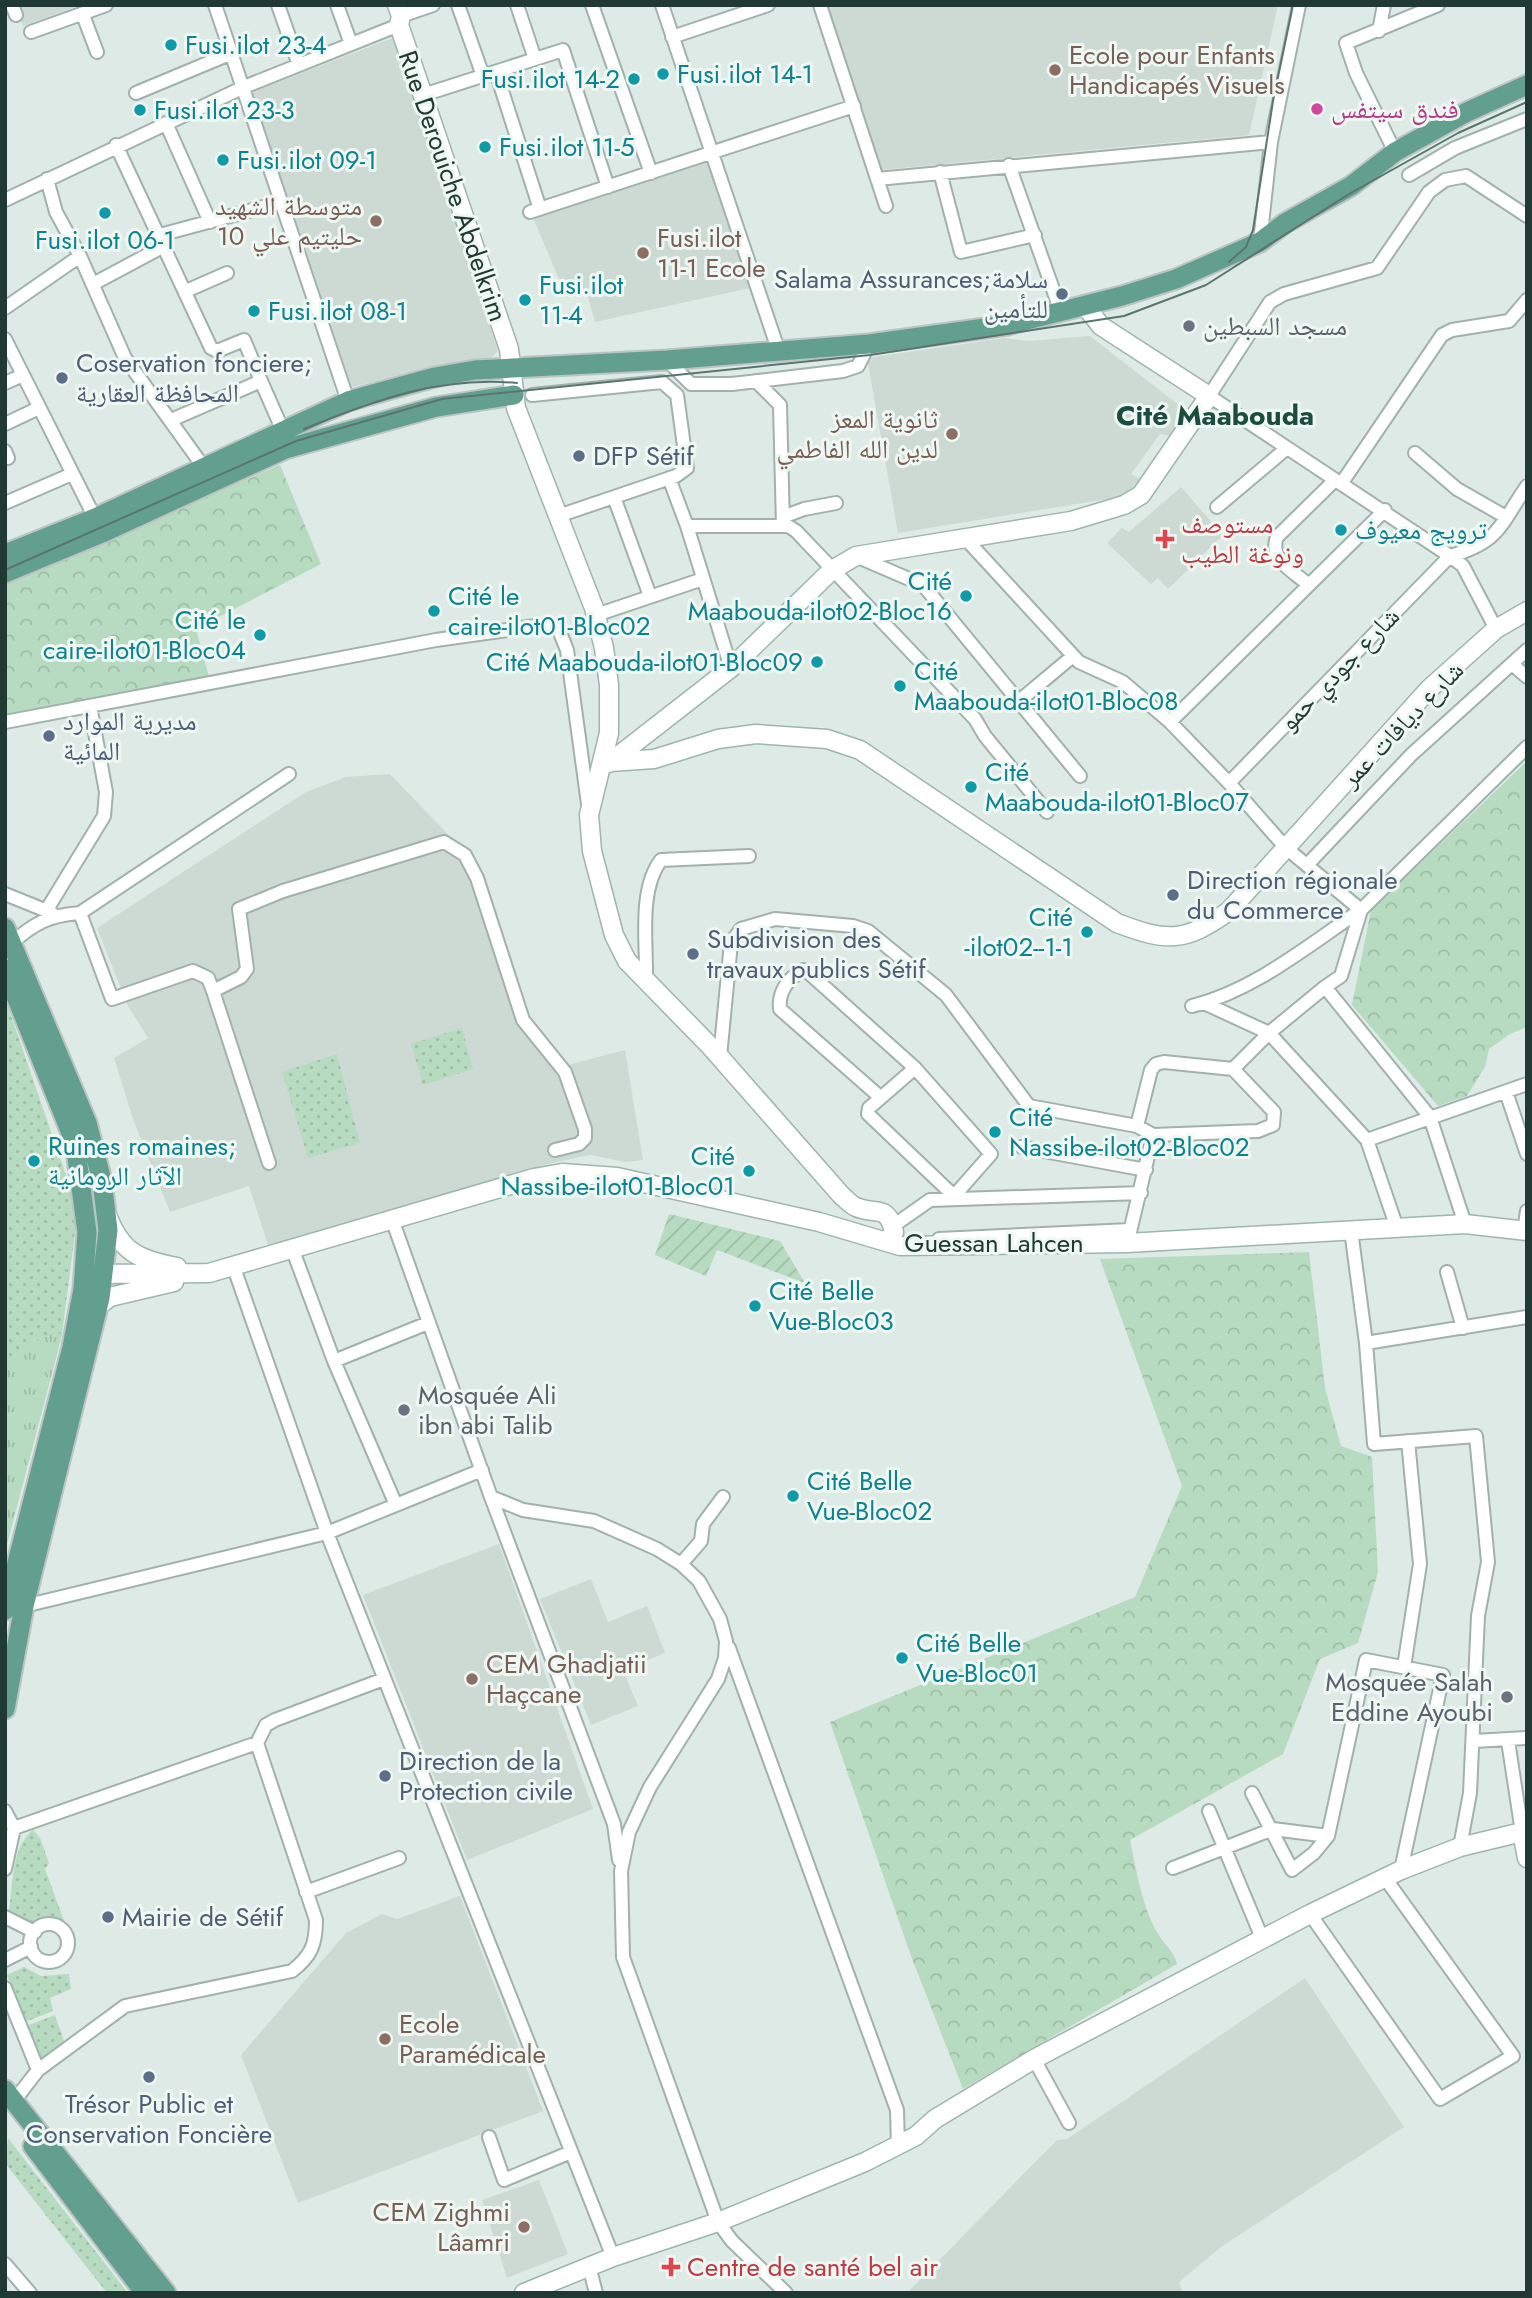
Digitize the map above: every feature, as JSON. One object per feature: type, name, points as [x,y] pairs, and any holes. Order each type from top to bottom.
[{"type":"main road","points":[[5,554],[96,518],[348,401],[436,377],[511,367],[667,360],[869,344],[1007,325],[1122,296],[1176,279],[1259,242],[1285,223],[1351,186],[1395,152],[1467,112],[1527,85]]},
{"type":"main road","points":[[5,573],[151,511],[285,449],[436,407],[523,395]]},
{"type":"main road","points":[[5,1709],[14,1608],[72,1347],[94,1275],[106,1213],[87,1122],[9,935]]},
{"type":"main road","points":[[5,969],[75,1143],[98,1306],[14,1608]]},
{"type":"main road","points":[[8,2100],[145,2293]]},
{"type":"main road","points":[[8,2100],[166,2293]]},
{"type":"street","points":[[31,32],[105,5]]},
{"type":"street","points":[[215,5],[348,401]]},
{"type":"street","points":[[278,5],[299,65]]},
{"type":"street","points":[[337,5],[351,44]]},
{"type":"street","points":[[5,200],[116,145],[244,87],[351,44],[399,16],[433,5]]},
{"type":"street","points":[[458,5],[483,76]]},
{"type":"street","points":[[517,5],[535,59]]},
{"type":"street","points":[[592,5],[650,173]]},
{"type":"street","points":[[662,5],[779,352]]},
{"type":"street","points":[[673,37],[768,5]]},
{"type":"street","points":[[820,5],[886,206]]},
{"type":"street","points":[[1259,242],[1271,142],[1299,5]]},
{"type":"street","points":[[1379,31],[1384,5]]},
{"type":"street","points":[[1395,152],[1356,74],[1346,43],[1438,5]]},
{"type":"street","points":[[83,15],[97,52]]},
{"type":"street","name":"Rue Derouiche Abdelkrim","points":[[399,16],[509,349],[511,367],[523,395],[516,408],[596,615],[609,685],[609,733],[605,767],[589,815],[592,851],[614,935],[627,961],[719,1057],[842,1196],[856,1207],[881,1211],[891,1218],[890,1234]]},
{"type":"street","points":[[423,95],[563,50],[608,187]]},
{"type":"street","points":[[136,93],[232,53]]},
{"type":"street","points":[[496,72],[535,210],[854,106]]},
{"type":"street","points":[[1409,175],[1455,148],[1527,119]]},
{"type":"street","points":[[166,123],[210,222]]},
{"type":"street","points":[[877,179],[1271,142]]},
{"type":"street","points":[[116,145],[211,348],[217,351],[244,340],[283,431]]},
{"type":"street","points":[[1009,165],[1061,312]]},
{"type":"street","points":[[940,172],[961,252],[1035,235]]},
{"type":"street","points":[[605,767],[731,667],[832,570],[856,556],[1071,521],[1124,505],[1141,495],[1270,302],[1284,294],[1377,268],[1429,192],[1445,180],[1466,176],[1527,216]]},
{"type":"street","points":[[47,179],[56,212],[80,256],[125,358],[205,469]]},
{"type":"street","points":[[93,284],[162,240],[210,222],[282,202]]},
{"type":"street","points":[[5,309],[80,256]]},
{"type":"street","points":[[186,291],[227,274]]},
{"type":"street","points":[[1101,326],[1107,305],[1122,296]]},
{"type":"street","points":[[1309,585],[1275,556],[1273,547],[1277,537],[1338,482],[1442,335],[1452,330],[1509,321],[1527,300]]},
{"type":"street","points":[[1085,306],[1101,326],[1450,555],[1463,566],[1496,629]]},
{"type":"street","points":[[5,340],[96,518]]},
{"type":"street","points":[[667,360],[691,384],[756,381],[843,371],[858,366],[869,344]]},
{"type":"street","points":[[5,383],[23,375]]},
{"type":"street","points":[[171,420],[261,381]]},
{"type":"street","points":[[756,381],[780,405],[783,522]]},
{"type":"street","points":[[523,395],[662,382],[677,395],[687,468],[669,478],[558,516]]},
{"type":"street","points":[[5,424],[38,408]]},
{"type":"street","points":[[1217,507],[1287,448]]},
{"type":"street","points":[[1415,453],[1457,489],[1506,517]]},
{"type":"street","points":[[5,503],[72,474]]},
{"type":"street","points":[[669,478],[687,526],[731,667]]},
{"type":"street","points":[[1450,555],[1483,543],[1499,533],[1506,517],[1527,486]]},
{"type":"street","points":[[614,496],[650,596]]},
{"type":"street","points":[[687,526],[783,522],[804,509],[836,503]]},
{"type":"street","points":[[1170,722],[1385,510]]},
{"type":"street","points":[[783,522],[796,531],[975,719],[985,736],[1048,812]]},
{"type":"street","points":[[964,537],[1079,662],[1123,682],[1170,722],[1286,848],[1361,910]]},
{"type":"street","name":"شارع جودي حمو","points":[[1229,783],[1450,555]]},
{"type":"street","points":[[856,556],[923,585],[1080,776]]},
{"type":"street","points":[[596,615],[704,579]]},
{"type":"street","name":"شارع ديافات عمر","points":[[605,767],[654,759],[718,739],[756,734],[827,739],[860,750],[1117,923],[1153,937],[1192,933],[1210,925],[1250,890],[1430,689],[1496,629],[1527,611]]},
{"type":"street","points":[[5,722],[436,640],[550,624],[559,630],[567,650],[589,815]]},
{"type":"street","points":[[1308,864],[1411,755],[1527,650]]},
{"type":"street","points":[[1018,702],[1073,656]]},
{"type":"street","points":[[1512,664],[1527,677]]},
{"type":"street","points":[[9,935],[51,913],[104,816],[106,792],[90,706]]},
{"type":"street","points":[[1397,1228],[1367,1140],[1269,1033],[1198,1004],[1247,986],[1361,910],[1527,747]]},
{"type":"street","points":[[5,894],[51,913],[80,913],[289,774]]},
{"type":"street","points":[[213,991],[241,977],[247,969],[239,909],[283,891],[444,842],[465,855],[477,878],[523,1020],[565,1072],[585,1129],[585,1138],[579,1143],[555,1150]]},
{"type":"street","points":[[646,980],[648,891],[655,868],[661,860],[749,856]]},
{"type":"street","points":[[1233,1069],[1269,1033],[1341,976],[1361,910]]},
{"type":"street","points":[[80,913],[112,999],[193,971],[208,978],[269,1163]]},
{"type":"street","points":[[719,1057],[731,943],[741,929],[775,919],[853,926],[868,931],[896,951],[946,995],[1029,1106],[1137,1126],[1153,1135],[1258,1131],[1273,1125],[1273,1112],[1233,1069],[1156,1064],[1151,1070],[1137,1126]]},
{"type":"street","points":[[880,1097],[780,1009],[782,990],[796,974],[803,970],[809,973],[915,1068],[991,1154],[952,1198]]},
{"type":"street","points":[[1325,987],[1430,1117],[1465,1224]]},
{"type":"street","points":[[915,1068],[869,1108],[871,1118],[952,1198]]},
{"type":"street","points":[[1367,1140],[1527,1084]]},
{"type":"street","points":[[1506,1092],[1527,1154]]},
{"type":"street","points":[[1129,1237],[1153,1135]]},
{"type":"street","points":[[1022,1147],[1146,1170]]},
{"type":"street","name":"Guessan Lahcen","points":[[209,1273],[534,1178],[562,1173],[588,1173],[890,1234],[908,1246],[1465,1224],[1525,1231]]},
{"type":"street","points":[[890,1234],[922,1203],[952,1198],[1141,1193]]},
{"type":"street","points":[[1525,1231],[1527,1211]]},
{"type":"street","points":[[106,1213],[122,1246],[136,1255],[159,1264],[209,1273]]},
{"type":"street","points":[[392,1219],[491,1497],[614,1824],[621,1871],[623,1957],[718,2222],[732,2241],[786,2293]]},
{"type":"street","points":[[1351,1230],[1366,1343],[1374,1444],[1476,1436],[1488,1562],[1478,1616],[1470,1793],[1460,1847]]},
{"type":"street","points":[[292,1248],[334,1361],[396,1505]]},
{"type":"street","points":[[233,1265],[327,1533],[613,2257]]},
{"type":"street","points":[[1447,1272],[1463,1328]]},
{"type":"street","points":[[94,1275],[209,1273]]},
{"type":"street","points":[[98,1306],[110,1297],[209,1273]]},
{"type":"street","points":[[1366,1343],[1527,1317]]},
{"type":"street","points":[[334,1361],[428,1323]]},
{"type":"street","points":[[1404,1667],[1420,1564],[1408,1441]]},
{"type":"street","points":[[14,1608],[327,1533],[482,1470]]},
{"type":"street","points":[[491,1497],[508,1506],[594,1521],[615,1528],[681,1564],[699,1581],[711,1599],[897,2110],[898,2146]]},
{"type":"street","points":[[681,1564],[701,1541],[703,1524],[723,1497]]},
{"type":"street","points":[[621,1871],[633,1821],[650,1787],[718,1679],[726,1658],[726,1641]]},
{"type":"street","points":[[1252,1793],[1292,1870],[1314,1853],[1328,1836],[1366,1660],[1443,1675],[1393,1874],[1513,2056],[1440,2099],[1310,1914]]},
{"type":"street","points":[[14,1828],[257,1742],[266,1725],[275,1720],[384,1679]]},
{"type":"street","points":[[1474,1741],[1527,1738]]},
{"type":"street","points":[[1508,1741],[1527,1858]]},
{"type":"street","points":[[8,2100],[38,2070],[125,2006],[292,1971],[309,1958],[316,1939],[316,1920],[257,1742]]},
{"type":"street","points":[[5,1811],[14,1828],[5,1869]]},
{"type":"street","points":[[1209,1811],[1262,1938]]},
{"type":"street","points":[[1173,1868],[1273,1829],[1328,1836]]},
{"type":"street","points":[[524,2293],[546,2289],[589,2266],[718,2222],[898,2146],[1034,2059],[1262,1938],[1393,1874],[1460,1847],[1522,1832]]},
{"type":"street","points":[[306,1892],[399,1858]]},
{"type":"street","points":[[5,1917],[34,1932]]},
{"type":"street","points":[[45,1925],[57,1926],[66,1935],[68,1947],[61,1958],[49,1962],[38,1958],[31,1947],[34,1932],[45,1925]]},
{"type":"street","points":[[5,1960],[31,1947]]},
{"type":"street","points":[[5,1988],[38,2070]]},
{"type":"street","points":[[1034,2059],[1069,2123]]},
{"type":"street","points":[[489,2137],[503,2180],[571,2152]]},
{"type":"street","points":[[5,2264],[30,2293]]},
{"type":"street","points":[[589,2266],[596,2293]]},
{"type":"shaded area","points":[[15,5],[80,5],[23,26]]},
{"type":"shaded area","name":"Ecole pour Enfants Handicapés Visuels","points":[[824,5],[1278,5],[1249,135],[880,170]]},
{"type":"shaded area","name":"متوسطة الشهيد حليتيم علي 10","points":[[395,37],[498,351],[489,360],[428,369],[352,387],[252,92]]},
{"type":"shaded area","name":"Fusi.ilot 11-1 Ecole","points":[[707,162],[750,288],[595,322],[586,291],[566,295],[533,218]]},
{"type":"shaded area","points":[[1090,336],[1185,410],[1171,436],[1160,434],[1131,474],[1140,479],[1126,496],[898,533],[867,358],[1005,338],[1027,341]]},
{"type":"shaded area","name":"مستوصف ونوغة الطيب","points":[[1181,487],[1223,535],[1168,589],[1158,578],[1151,584],[1107,543],[1122,528],[1129,532]]},
{"type":"shaded area","points":[[390,774],[469,856],[531,1024],[568,1065],[625,1050],[643,1160],[626,1162],[590,1155],[552,1163],[269,1248],[249,1186],[170,1212],[133,1119],[114,1058],[148,1038],[128,1006],[97,928],[306,792],[346,777]]},
{"type":"shaded area","name":"CEM Ghadjatii Haçcane","points":[[499,1544],[593,1809],[467,1860],[363,1595]]},
{"type":"shaded area","points":[[591,1579],[608,1622],[647,1606],[665,1653],[623,1670],[638,1706],[591,1725],[540,1599]]},
{"type":"shaded area","name":"Ecole Paramédicale","points":[[460,1896],[543,2111],[298,2203],[241,2055],[346,1933],[382,1914],[397,1919]]},
{"type":"shaded area","points":[[1305,1978],[1404,2127],[1221,2247],[1179,2282],[1183,2293],[907,2293],[1057,2140],[1067,2139]]},
{"type":"shaded area","name":"CEM Zighmi Lâamri","points":[[539,2180],[568,2254],[507,2278],[482,2200]]},
{"type":"green space","points":[[280,465],[321,564],[196,629],[209,677],[5,715],[5,584]]},
{"type":"green space","points":[[1527,761],[1527,1027],[1510,1034],[1489,1049],[1485,1067],[1467,1096],[1438,1106],[1352,1005],[1371,910]]},
{"type":"green space","name":"Ruines romaines; الآثار الرومانية","points":[[5,998],[78,1210],[62,1334],[50,1333],[5,1362]]},
{"type":"green space","points":[[462,1028],[473,1069],[423,1085],[411,1044]]},
{"type":"green space","points":[[337,1054],[360,1143],[308,1158],[282,1072]]},
{"type":"green space","points":[[669,1214],[780,1241],[805,1283],[717,1250],[706,1276],[655,1255]]},
{"type":"green space","points":[[1309,1252],[1325,1388],[1341,1446],[1372,1457],[1378,1572],[1358,1643],[1320,1659],[1283,1754],[1130,1840],[1147,1911],[1177,1964],[963,2089],[911,1956],[830,1722],[1135,1597],[1182,1486],[1100,1259]]},
{"type":"green space","points":[[50,1332],[62,1334],[5,1552],[5,1362]]},
{"type":"green space","points":[[33,1830],[40,1838],[49,1863],[45,1869],[67,1929],[48,1917],[34,1923],[9,1912],[17,1857],[26,1837]]},
{"type":"green space","points":[[24,1967],[41,1976],[69,1974],[71,1989],[50,1998],[53,2011],[25,2022],[7,1975]]},
{"type":"green space","points":[[55,2015],[65,2044],[41,2059],[26,2026]]},
{"type":"green space","points":[[8,2138],[126,2293],[107,2293],[5,2163]]},
{"type":"tram line","points":[[1229,262],[1246,247],[1253,230],[1273,101],[1293,5]]},
{"type":"tram line","points":[[5,570],[296,441],[442,399],[870,355],[1124,316],[1206,285],[1349,194],[1458,133],[1527,102]]},
{"type":"tram line","points":[[304,429],[382,400],[434,387],[461,383],[517,383]]},
{"type":"place","name":"Fusi.ilot 23-4","points":[[171,45]]},
{"type":"place","name":"Ecole pour Enfants Handicapés Visuels","points":[[1055,70]]},
{"type":"place","name":"Fusi.ilot 14-1","points":[[663,74]]},
{"type":"place","name":"Fusi.ilot 14-2","points":[[634,79]]},
{"type":"place","name":"فندق سيتفس","points":[[1317,109]]},
{"type":"place","name":"Fusi.ilot 23-3","points":[[140,110]]},
{"type":"place","name":"Fusi.ilot 11-5","points":[[485,147]]},
{"type":"place","name":"Fusi.ilot 09-1","points":[[223,160]]},
{"type":"place","name":"Fusi.ilot 06-1","points":[[105,213]]},
{"type":"place","name":"متوسطة الشهيد حليتيم علي 10","points":[[376,221]]},
{"type":"place","name":"Fusi.ilot 11-1 Ecole","points":[[643,253]]},
{"type":"place","name":"Salama Assurances;سلامة للتأمين","points":[[1062,294]]},
{"type":"place","name":"Fusi.ilot 11-4","points":[[525,300]]},
{"type":"place","name":"Fusi.ilot 08-1","points":[[254,311]]},
{"type":"place","name":"مسجد السبطين","points":[[1189,326]]},
{"type":"place","name":"Coservation fonciere; المحافظة العقارية","points":[[62,378]]},
{"type":"place","name":"ثانوية المعز لدين الله الفاطمي","points":[[952,434]]},
{"type":"place","name":"DFP Sétif","points":[[579,456]]},
{"type":"place","name":"ترويج معيوف","points":[[1341,530]]},
{"type":"place","name":"مستوصف ونوغة الطيب","points":[[1165,539]]},
{"type":"place","name":"Cité Maabouda-ilot02-Bloc16","points":[[966,596]]},
{"type":"place","name":"Cité le caire-ilot01-Bloc02","points":[[434,611]]},
{"type":"place","name":"Cité le caire-ilot01-Bloc04","points":[[260,635]]},
{"type":"place","name":"Cité Maabouda-ilot01-Bloc09","points":[[817,662]]},
{"type":"place","name":"Cité Maabouda-ilot01-Bloc08","points":[[900,686]]},
{"type":"place","name":"مديرية الموارد المائية","points":[[49,736]]},
{"type":"place","name":"Cité Maabouda-ilot01-Bloc07","points":[[971,787]]},
{"type":"place","name":"Direction régionale du Commerce","points":[[1173,895]]},
{"type":"place","name":"Cité -ilot02--1-1","points":[[1087,932]]},
{"type":"place","name":"Subdivision des travaux publics Sétif","points":[[693,954]]},
{"type":"place","name":"Cité Nassibe-ilot02-Bloc02","points":[[995,1132]]},
{"type":"place","name":"Ruines romaines; الآثار الرومانية","points":[[34,1161]]},
{"type":"place","name":"Cité Nassibe-ilot01-Bloc01","points":[[749,1171]]},
{"type":"place","name":"Cité Belle Vue-Bloc03","points":[[755,1306]]},
{"type":"place","name":"Mosquée Ali ibn abi Talib","points":[[404,1410]]},
{"type":"place","name":"Cité Belle Vue-Bloc02","points":[[793,1496]]},
{"type":"place","name":"Cité Belle Vue-Bloc01","points":[[902,1658]]},
{"type":"place","name":"CEM Ghadjatii Haçcane","points":[[472,1679]]},
{"type":"place","name":"Mosquée Salah Eddine Ayoubi","points":[[1507,1697]]},
{"type":"place","name":"Direction de la Protection civile","points":[[385,1776]]},
{"type":"place","name":"Mairie de Sétif","points":[[108,1917]]},
{"type":"place","name":"Ecole Paramédicale","points":[[385,2039]]},
{"type":"place","name":"Trésor Public et Conservation Foncière","points":[[149,2077]]},
{"type":"place","name":"CEM Zighmi Lâamri","points":[[524,2227]]},
{"type":"place","name":"Centre de santé bel air","points":[[671,2267]]},
{"type":"district","name":"Cité Maabouda","points":[[1215,415]]}]
